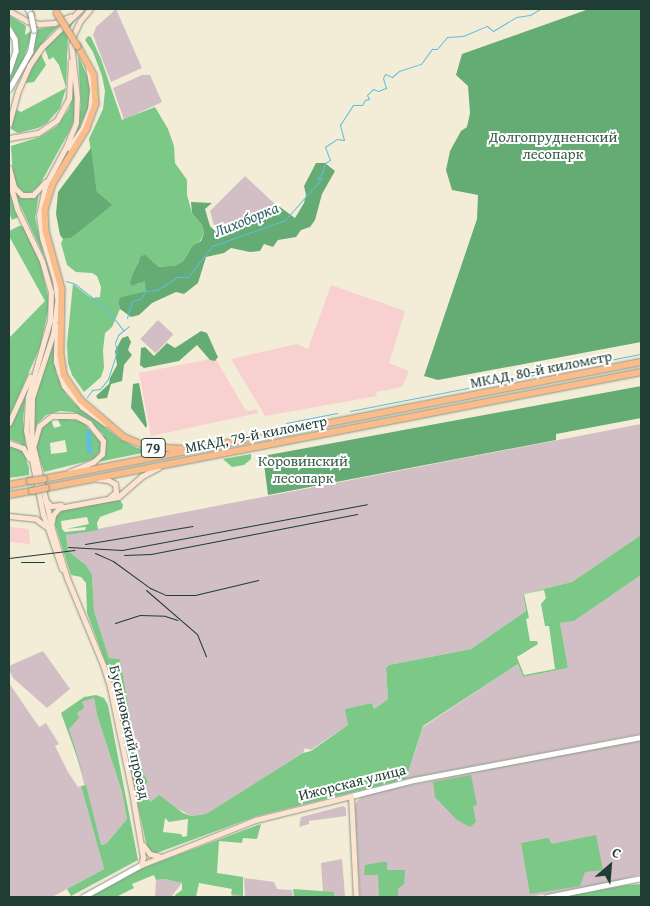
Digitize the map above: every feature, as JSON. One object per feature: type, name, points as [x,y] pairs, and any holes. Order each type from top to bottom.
[{"type":"highway","points":[[56,11],[85,58],[96,83],[95,109],[87,129],[51,189],[46,203],[45,225],[62,289],[60,355],[64,375],[81,400],[107,424]]},
{"type":"highway","name":"МКАД, 80-й километр","points":[[445,400],[641,362]]},
{"type":"highway","name":"МКАД, 80-й километр","points":[[446,410],[641,372]]},
{"type":"highway","name":"МКАД, 79-й километр","points":[[10,485],[445,400]]},
{"type":"highway","name":"МКАД, 79-й километр","points":[[10,495],[446,410]]},
{"type":"highway","name":"79","points":[[107,424],[124,437],[141,446],[156,449],[193,449]]},
{"type":"main road","points":[[9,11],[27,22],[45,24],[62,21],[80,9]]},
{"type":"main road","points":[[9,124],[21,80],[31,62],[42,47],[80,9]]},
{"type":"main road","points":[[11,137],[44,130],[57,120],[64,109],[71,86],[71,44],[76,28],[90,9]]},
{"type":"main road","points":[[58,162],[76,123],[77,98],[71,44]]},
{"type":"main road","points":[[9,168],[14,187],[19,193],[26,196],[38,191],[79,134],[90,109],[92,89],[85,58]]},
{"type":"main road","points":[[52,172],[40,202],[39,223],[55,280],[57,303],[56,355],[61,378],[74,400],[107,424]]},
{"type":"main road","points":[[9,179],[18,209],[42,261],[51,292],[50,320],[28,397],[25,420],[32,468],[47,529],[57,559],[67,578]]},
{"type":"main road","points":[[57,303],[53,334],[35,385],[30,406],[30,431],[43,496],[67,578]]},
{"type":"main road","points":[[9,423],[40,356]]},
{"type":"main road","points":[[34,452],[36,431],[46,419],[66,415],[76,416],[89,423],[103,440],[102,454],[93,462],[62,475]]},
{"type":"main road","points":[[9,443],[23,448],[32,468]]},
{"type":"main road","points":[[53,532],[52,518],[58,508],[118,497],[142,476],[162,466]]},
{"type":"main road","points":[[43,496],[48,504],[55,506],[104,499],[114,495],[116,490],[112,481],[92,479]]},
{"type":"main road","points":[[9,516],[36,519],[47,529]]},
{"type":"main road","name":"Бусиновский проезд","points":[[67,578],[103,665],[110,687],[140,837],[143,857],[142,865]]},
{"type":"main road","points":[[351,796],[356,897]]},
{"type":"main road","name":"Ижорская улица","points":[[142,865],[255,820],[351,796]]},
{"type":"main road","points":[[140,837],[146,851],[153,855],[162,856]]},
{"type":"street","points":[[9,89],[30,52],[34,30],[31,14],[28,9]]},
{"type":"street","points":[[9,29],[16,45],[15,56],[9,72]]},
{"type":"street","name":"Ижорская улица","points":[[351,796],[414,780],[641,737]]},
{"type":"street","name":"Ижорская улица","points":[[83,897],[142,865]]},
{"type":"street","points":[[547,897],[641,878]]},
{"type":"shaded area","points":[[116,9],[142,68],[111,82],[93,35],[96,27]]},
{"type":"shaded area","points":[[142,75],[150,75],[162,102],[124,120],[113,88]]},
{"type":"shaded area","points":[[245,176],[275,204],[251,223],[240,220],[214,226],[210,211]]},
{"type":"shaded area","points":[[331,285],[405,311],[389,363],[409,371],[402,387],[376,392],[377,396],[265,416],[231,359],[297,344],[308,349]]},
{"type":"shaded area","points":[[158,320],[173,334],[156,353],[140,339]]},
{"type":"shaded area","points":[[215,358],[245,409],[249,411],[257,409],[258,413],[151,436],[139,373]]},
{"type":"shaded area","points":[[641,424],[641,535],[572,582],[523,594],[526,611],[471,649],[389,665],[386,668],[388,699],[374,709],[372,703],[346,709],[348,725],[311,750],[305,748],[303,753],[206,814],[191,816],[171,805],[151,802],[139,789],[148,782],[138,761],[120,659],[109,658],[94,611],[92,575],[86,565],[68,551],[66,535]]},
{"type":"shaded area","points":[[9,527],[29,529],[30,544],[9,542]]},
{"type":"shaded area","points":[[641,575],[641,734],[406,779],[423,727],[518,664],[523,677],[568,668],[560,623],[574,621]]},
{"type":"shaded area","points":[[43,651],[70,689],[47,708],[13,678],[9,670],[9,666]]},
{"type":"shaded area","points":[[9,683],[39,727],[46,723],[59,744],[55,746],[68,772],[78,787],[81,786],[104,869],[52,897],[9,897]]},
{"type":"shaded area","points":[[94,698],[97,715],[122,792],[127,819],[106,844],[101,845],[69,729],[82,702]]},
{"type":"shaded area","points":[[641,739],[641,874],[616,881],[530,897],[360,897],[355,806],[357,801],[365,794]]},
{"type":"shaded area","points":[[343,806],[346,808],[346,816],[309,821],[309,824],[299,827],[301,817]]},
{"type":"shaded area","points":[[342,859],[345,896],[334,897],[334,892],[323,893],[321,863]]},
{"type":"shaded area","points":[[244,878],[274,882],[277,889],[292,890],[293,897],[231,897],[232,894],[245,896]]},
{"type":"shaded area","points":[[164,879],[182,883],[171,897],[155,897],[156,880]]},
{"type":"green space","name":"Долгопрудненский лесопарк","points":[[589,9],[641,9],[641,342],[438,380],[424,376],[477,219],[478,195],[452,190],[446,170],[450,151],[461,131],[467,127],[470,113],[468,86],[456,75],[462,54]]},
{"type":"green space","points":[[80,12],[68,31],[66,87],[59,65],[53,57],[49,60],[45,49]]},
{"type":"green space","points":[[9,15],[26,26],[25,35],[31,31],[31,37],[24,58],[9,85],[9,77],[19,49],[17,36],[9,23]]},
{"type":"green space","points":[[59,26],[50,34],[31,57],[38,29]]},
{"type":"green space","points":[[88,36],[91,37],[101,59],[122,120],[155,107],[168,129],[174,146],[175,163],[187,180],[187,195],[192,213],[202,225],[204,233],[200,241],[193,245],[184,260],[177,265],[159,267],[152,261],[138,261],[137,268],[130,281],[138,284],[143,280],[146,281],[146,291],[122,297],[118,302],[120,309],[112,327],[105,333],[103,350],[104,368],[101,377],[84,392],[72,375],[68,363],[67,344],[73,284],[91,298],[100,297],[101,287],[97,276],[92,273],[76,272],[67,265],[61,243],[63,239],[71,238],[81,229],[97,192],[89,139],[103,109],[105,91],[102,76],[93,52],[85,40]]},
{"type":"green space","points":[[41,54],[46,65],[34,82],[26,83],[27,75]]},
{"type":"green space","points":[[78,55],[88,78],[90,90],[89,107],[77,133],[81,105]]},
{"type":"green space","points":[[66,88],[60,108],[47,123],[38,128],[18,133],[11,129],[15,109],[21,112]]},
{"type":"green space","points":[[74,92],[74,120],[70,130],[39,186],[30,193],[25,193],[17,187],[13,177],[11,146],[40,137],[57,126],[69,109]]},
{"type":"green space","points":[[91,148],[97,192],[112,205],[71,238],[63,239],[60,235],[56,214],[58,192]]},
{"type":"green space","points":[[316,163],[325,163],[335,171],[322,194],[315,220],[310,227],[301,230],[296,237],[278,240],[273,247],[264,244],[260,251],[250,252],[231,248],[224,253],[206,257],[198,283],[184,294],[176,292],[152,303],[139,315],[131,317],[120,309],[118,302],[121,297],[146,291],[145,281],[131,286],[130,281],[141,256],[145,255],[159,267],[177,265],[184,260],[193,245],[201,241],[204,233],[202,225],[192,213],[191,202],[212,203],[205,209],[210,226],[217,233],[226,233],[251,224],[272,208],[280,207],[295,218],[304,203],[306,195],[304,186]]},
{"type":"green space","points":[[9,190],[19,217],[12,220],[9,213]]},
{"type":"green space","points":[[39,193],[35,218],[44,256],[15,194],[26,199]]},
{"type":"green space","points":[[23,226],[40,262],[48,296],[48,311],[40,347],[9,418],[9,338],[45,301],[9,236],[9,231]]},
{"type":"green space","points":[[201,331],[207,333],[218,357],[215,361],[210,360],[197,345],[179,361],[144,368],[140,365],[141,348],[145,347],[154,356],[167,343],[175,348]]},
{"type":"green space","points":[[128,336],[131,342],[128,350],[132,355],[124,365],[122,381],[111,384],[107,398],[98,399],[96,396],[109,384],[117,365],[115,351],[122,338]]},
{"type":"green space","points":[[54,341],[56,373],[66,394],[75,404],[120,439],[137,448],[152,451],[98,462],[106,449],[103,434],[85,417],[73,412],[60,411],[46,415],[37,424],[33,432],[34,398]]},
{"type":"green space","points":[[139,383],[146,428],[131,408],[133,384]]},
{"type":"green space","name":"Коровинский лесопарк","points":[[641,386],[641,418],[556,434],[556,440],[268,495],[263,456]]},
{"type":"green space","points":[[26,392],[23,419],[26,449],[20,443],[9,439],[9,427]]},
{"type":"green space","points":[[57,418],[82,421],[100,441],[101,450],[95,458],[88,461],[44,472],[37,450],[37,440],[41,427],[51,420],[54,428],[61,426]],"holes":[[[65,440],[67,452],[51,454],[50,443]]]},
{"type":"green space","points":[[9,445],[20,449],[24,453],[29,468],[29,475],[9,478]]},
{"type":"green space","points":[[251,454],[251,459],[244,465],[232,467],[223,459]]},
{"type":"green space","points":[[120,500],[123,505],[122,509],[100,517],[97,523],[98,530],[66,535],[68,551],[86,565],[92,575],[94,611],[109,658],[120,659],[138,761],[148,782],[140,789],[151,802],[159,795],[183,813],[191,816],[206,814],[303,753],[311,751],[348,725],[345,709],[372,703],[374,709],[388,699],[386,668],[389,665],[471,649],[526,611],[523,594],[572,582],[641,535],[641,575],[574,621],[560,623],[568,668],[523,677],[518,664],[423,726],[406,779],[257,816],[154,854],[147,847],[109,671],[87,613],[86,583],[81,577],[71,575],[54,521],[56,514],[62,510]],"holes":[[[87,517],[89,524],[66,529],[86,527],[85,530],[65,532],[62,529],[61,521]],[[544,590],[546,598],[541,604],[545,626],[549,626],[555,669],[524,675],[517,657],[538,644],[537,641],[530,641],[526,619],[529,618],[524,594]],[[165,818],[169,822],[188,819],[187,836],[183,837],[181,834],[163,832]]]},
{"type":"green space","points":[[96,695],[104,698],[108,705],[138,860],[71,896],[67,889],[104,869],[81,786],[86,785],[101,845],[106,844],[127,819],[122,792],[97,715],[94,698],[82,702],[84,708],[77,713],[79,718],[69,729],[84,776],[61,713],[84,697]]},
{"type":"green space","points":[[471,775],[477,805],[473,806],[476,822],[470,827],[457,820],[435,797],[433,782]]},
{"type":"green space","points":[[261,824],[257,839],[243,838],[242,843],[219,841],[217,873],[243,877],[243,896],[231,894],[232,889],[199,883],[196,897],[176,897],[175,895],[182,890],[182,883],[164,879],[156,880],[154,875],[132,884],[134,888],[116,897],[89,897],[140,869]]},
{"type":"green space","points":[[596,835],[603,870],[585,872],[580,886],[530,894],[521,843],[548,838],[552,844]]},
{"type":"green space","points":[[387,862],[387,870],[405,870],[404,884],[398,889],[398,897],[379,897],[378,875],[364,875],[365,865]]},
{"type":"green space","points":[[641,884],[641,897],[562,897],[627,885]]},
{"type":"green space","points":[[293,889],[334,892],[334,897],[294,897]]},
{"type":"waterway","name":"Лихоборка","points":[[127,318],[132,301],[140,299],[146,291],[157,290],[177,277],[188,277],[212,246],[285,220],[322,178],[317,179],[322,173],[325,163],[330,160],[325,147],[337,139],[344,140],[340,125],[353,105],[362,105],[365,100],[369,99],[367,95],[373,89],[378,91],[386,88],[383,78],[385,74],[392,77],[399,71],[421,64],[432,49],[437,49],[447,37],[463,36],[487,26],[493,31],[516,17],[530,15],[540,9]]},
{"type":"waterway","points":[[66,281],[75,284],[109,312],[123,330]]},
{"type":"waterway","name":"Лихоборка","points":[[87,397],[92,390],[100,389],[108,379],[117,352],[115,343],[118,335],[129,326]]},
{"type":"waterway","points":[[350,411],[641,354]]},
{"type":"waterway","points":[[286,423],[337,413]]},
{"type":"waterway","name":"Лихоборка","points":[[88,432],[89,451]]},
{"type":"railway","points":[[68,547],[122,550],[367,504]]},
{"type":"railway","points":[[124,555],[151,554],[357,514]]},
{"type":"railway","points":[[85,544],[193,526]]},
{"type":"railway","points":[[9,558],[75,550]]},
{"type":"railway","points":[[95,553],[113,561],[150,588],[166,595],[195,595],[258,580]]},
{"type":"railway","points":[[21,562],[44,562]]},
{"type":"railway","points":[[146,590],[197,634],[206,656]]},
{"type":"railway","points":[[115,623],[140,615],[165,616],[177,620]]}]
